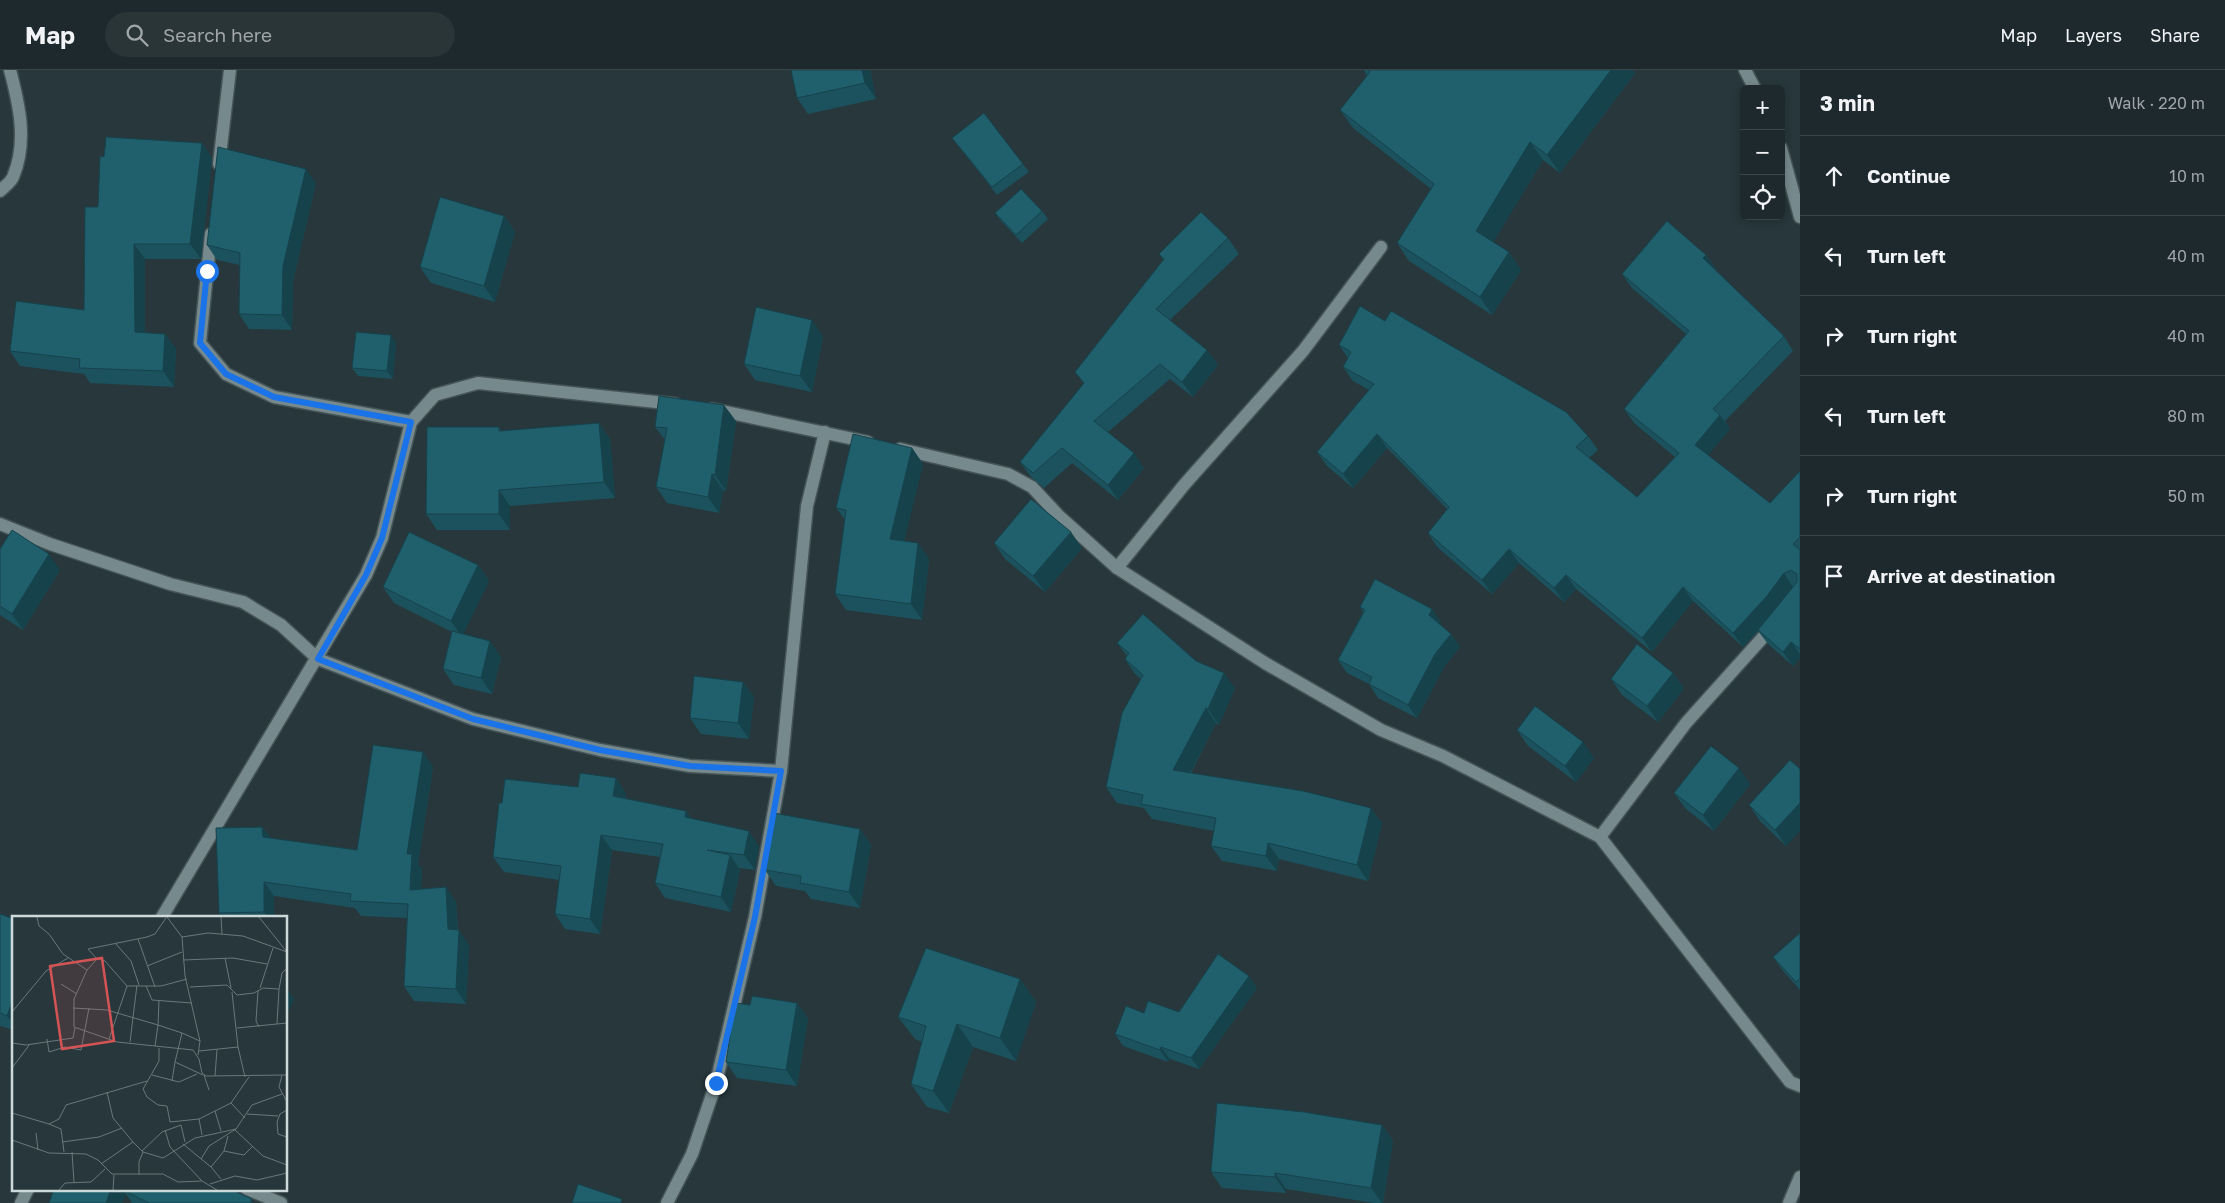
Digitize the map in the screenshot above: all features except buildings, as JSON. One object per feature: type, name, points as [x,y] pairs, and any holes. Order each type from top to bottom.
[{"type":"street","points":[[0,191],[13,178],[22,143],[19,103],[10,70]]},
{"type":"street","points":[[218,175],[230,70]]},
{"type":"street","points":[[1745,70],[1753,85]]},
{"type":"street","points":[[1785,163],[1800,217]]},
{"type":"street","points":[[213,223],[200,343],[226,374],[274,397],[411,422]]},
{"type":"street","points":[[1117,568],[1184,485],[1303,351],[1381,247]]},
{"type":"street","points":[[163,916],[318,659],[366,575],[382,538],[411,422],[435,395],[478,382],[725,410],[1008,474],[1020,480],[1032,487],[1058,516],[1117,568],[1266,663],[1381,730],[1443,756],[1600,837],[1790,1082],[1800,1086]]},
{"type":"street","points":[[667,1203],[692,1154],[716,1083],[755,917],[781,771],[807,506],[825,432]]},
{"type":"street","points":[[0,524],[50,544],[170,584],[242,602],[282,625],[318,659],[473,719],[600,750],[690,766],[781,771]]},
{"type":"street","points":[[1600,837],[1686,723],[1783,615]]},
{"type":"street","points":[[1789,1203],[1800,1177]]},
{"type":"street","points":[[21,1203],[28,1190]]},
{"type":"street","points":[[249,1190],[281,1203]]},
{"type":"route","points":[[207,271],[200,343],[226,374],[274,397],[411,422],[382,538],[366,575],[318,659],[473,719],[600,750],[690,766],[781,771],[755,917],[716,1083]]}]
